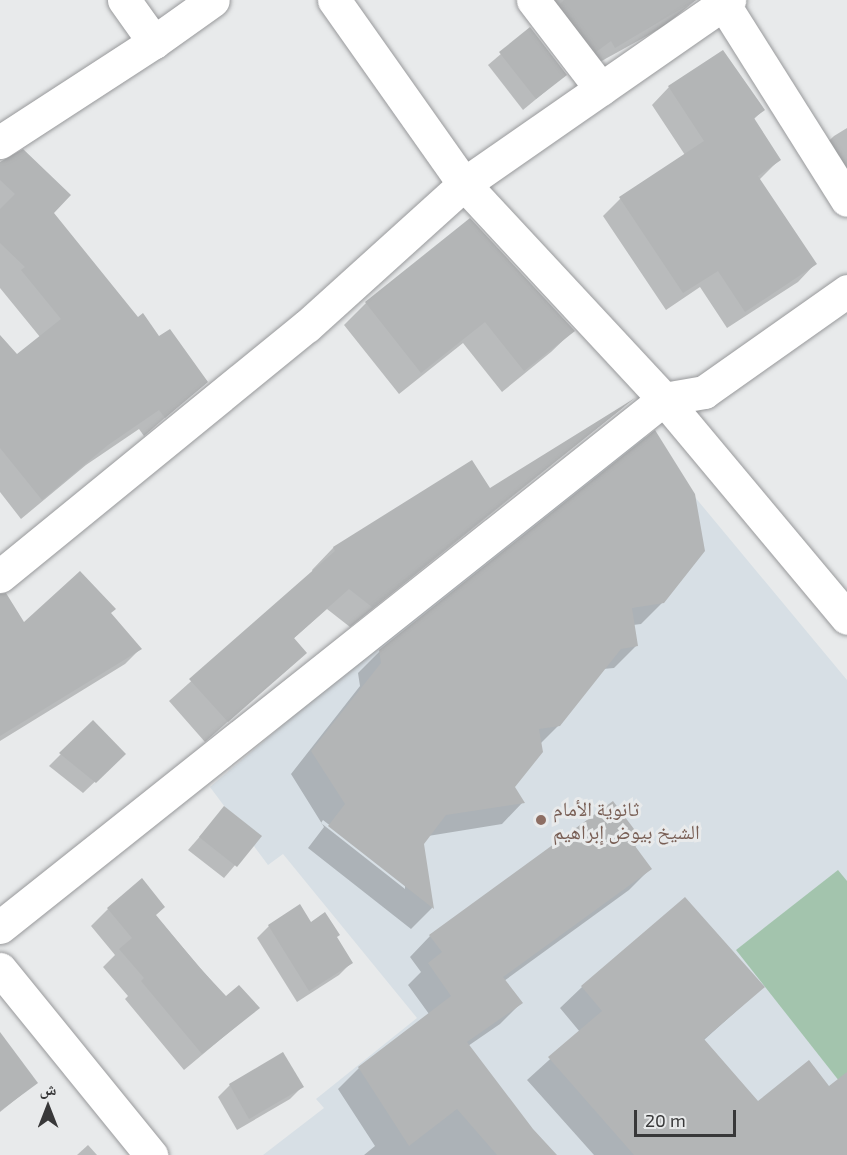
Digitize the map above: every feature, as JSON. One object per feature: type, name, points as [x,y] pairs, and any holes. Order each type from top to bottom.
[{"type":"street","points":[[124,0],[154,42]]},
{"type":"street","points":[[0,142],[154,42],[213,0]]},
{"type":"street","points":[[334,0],[464,184],[664,399],[847,618]]},
{"type":"street","points":[[533,0],[601,89]]},
{"type":"street","points":[[0,576],[307,326],[464,184],[724,1],[847,200]]},
{"type":"street","points":[[0,927],[664,399],[704,392],[847,291]]},
{"type":"street","points":[[0,969],[151,1155]]},
{"type":"shaded area","name":"ثانوية الأمام الشيخ بيوض إبراهيم","points":[[635,425],[847,680],[847,1155],[263,1155],[324,1108],[316,1099],[417,1018],[283,854],[268,865],[210,787]]},
{"type":"green space","points":[[838,870],[847,881],[847,1091],[736,950]]},
{"type":"building","points":[[564,0],[696,0],[615,48],[611,41],[596,52],[560,4]]},
{"type":"building","points":[[530,27],[567,75],[536,99],[499,52]]},
{"type":"building","points":[[723,50],[765,110],[754,118],[781,160],[758,176],[817,264],[745,312],[718,271],[683,293],[619,197],[704,141],[668,86]]},
{"type":"building","points":[[23,149],[71,195],[54,213],[138,317],[143,313],[159,336],[170,329],[208,382],[165,418],[159,410],[108,445],[42,500],[0,448],[0,335],[17,354],[61,319],[21,270],[25,267],[0,243],[0,209],[15,194],[0,180],[0,162]]},
{"type":"building","points":[[470,218],[575,331],[524,371],[485,322],[421,373],[365,302]]},
{"type":"building","points":[[635,398],[372,607],[349,589],[294,638],[307,653],[228,722],[189,679],[335,551],[333,547],[472,460],[490,488]]},
{"type":"building","points":[[655,430],[695,494],[705,551],[664,603],[632,608],[638,646],[621,649],[560,726],[539,729],[543,752],[515,787],[525,803],[446,815],[424,844],[434,909],[328,826],[345,804],[311,751],[381,663],[379,650]]},
{"type":"building","points":[[80,571],[116,609],[111,613],[142,649],[0,736],[0,594],[6,593],[24,622]]},
{"type":"building","points":[[93,720],[126,754],[96,783],[59,753]]},
{"type":"building","points":[[613,801],[643,841],[635,846],[652,869],[503,977],[523,1003],[467,1042],[533,1129],[557,1155],[497,1155],[457,1109],[409,1146],[358,1067],[451,996],[428,963],[442,952],[429,935]]},
{"type":"building","points":[[224,806],[262,836],[237,867],[199,837]]},
{"type":"building","points":[[142,878],[165,907],[156,915],[199,967],[226,996],[239,985],[260,1008],[202,1054],[141,981],[144,978],[119,949],[132,938],[107,908]]},
{"type":"building","points":[[685,897],[765,987],[704,1039],[758,1101],[809,1060],[829,1086],[847,1072],[847,1155],[634,1155],[548,1057],[602,1011],[581,986]]},
{"type":"building","points":[[300,904],[311,922],[325,912],[340,935],[337,937],[353,963],[309,991],[268,925]]},
{"type":"building","points":[[0,1032],[38,1083],[0,1111]]},
{"type":"building","points":[[283,1052],[304,1087],[249,1119],[229,1084]]},
{"type":"place","name":"ثانوية الأمام الشيخ بيوض إبراهيم","points":[[541,820]]}]
